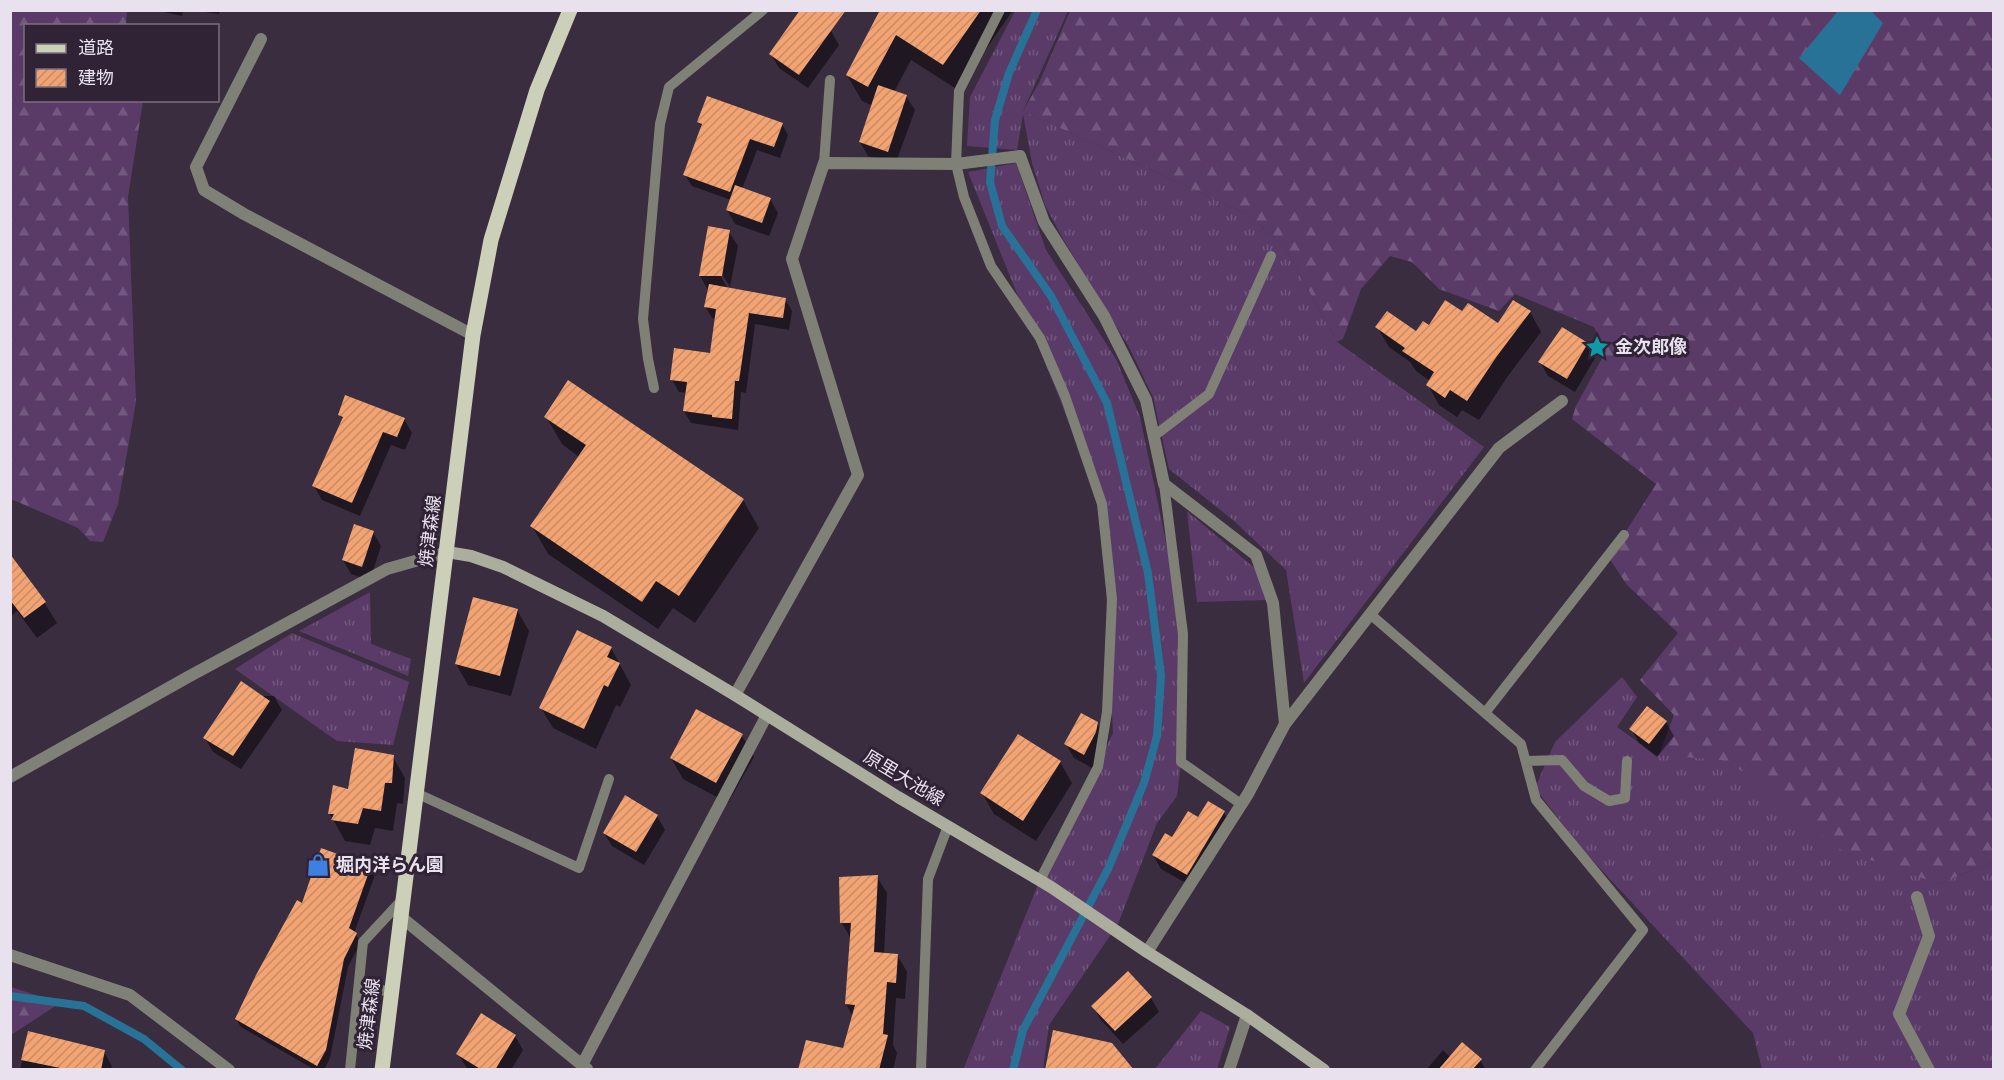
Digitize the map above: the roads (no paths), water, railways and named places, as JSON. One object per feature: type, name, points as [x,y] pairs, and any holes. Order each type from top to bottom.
[{"type":"main road","name":"焼津森線","points":[[382,1070],[473,335],[491,240],[537,90],[570,10]]},
{"type":"main road","name":"原里大池線","points":[[447,552],[471,556],[504,567],[603,616],[1040,880],[1147,952],[1247,1015],[1324,1070]]},
{"type":"street","points":[[261,39],[196,167],[204,190],[244,214],[473,335]]},
{"type":"street","points":[[735,695],[858,475],[792,259],[824,163],[956,164],[1020,156],[1044,222],[1104,316],[1146,400],[1164,484],[1256,555],[1273,603],[1285,724]]},
{"type":"street","points":[[1147,952],[1241,804],[1285,724],[1499,448],[1562,402]]},
{"type":"street","points":[[10,777],[387,569],[447,552]]},
{"type":"street","points":[[400,917],[585,1067],[767,715]]},
{"type":"street","points":[[1917,897],[1929,936],[1899,1014],[1929,1070]]},
{"type":"street","points":[[12,958],[130,995],[229,1070]]},
{"type":"street","points":[[1229,1070],[1247,1015]]},
{"type":"lane","points":[[654,388],[643,319],[660,124],[669,87],[763,10]]},
{"type":"lane","points":[[1000,10],[959,91],[956,164],[963,196],[992,266],[1040,338],[1065,396],[1102,504],[1112,599],[1105,723],[1098,767],[1040,880]]},
{"type":"lane","points":[[824,163],[830,80]]},
{"type":"lane","points":[[1154,436],[1209,394],[1271,256]]},
{"type":"lane","points":[[1164,484],[1183,634],[1181,762],[1241,804]]},
{"type":"lane","points":[[1485,713],[1624,535]]},
{"type":"lane","points":[[1370,614],[1521,744],[1536,800],[1643,930],[1535,1070]]},
{"type":"lane","points":[[1526,761],[1562,760],[1584,786],[1609,801],[1625,798],[1627,761]]},
{"type":"lane","points":[[416,793],[579,868],[609,779]]},
{"type":"lane","points":[[921,1070],[928,879],[948,826]]},
{"type":"lane","points":[[350,1070],[363,942],[403,900]]},
{"type":"lane","points":[[359,986],[392,992]]},
{"type":"water","points":[[1838,11],[1871,11],[1883,23],[1840,95],[1799,58]]},
{"type":"waterway","points":[[1013,1070],[1023,1030],[1108,869],[1144,783],[1157,736],[1161,676],[1148,573],[1107,403],[1051,296],[1002,226],[990,182],[995,120],[1009,73],[1037,10]]},
{"type":"waterway","points":[[10,996],[84,1006],[144,1039],[182,1070]]},
{"type":"place","name":"金次郎像","points":[[1597,347]]},
{"type":"place","name":"堀内洋らん園","points":[[318,865]]}]
